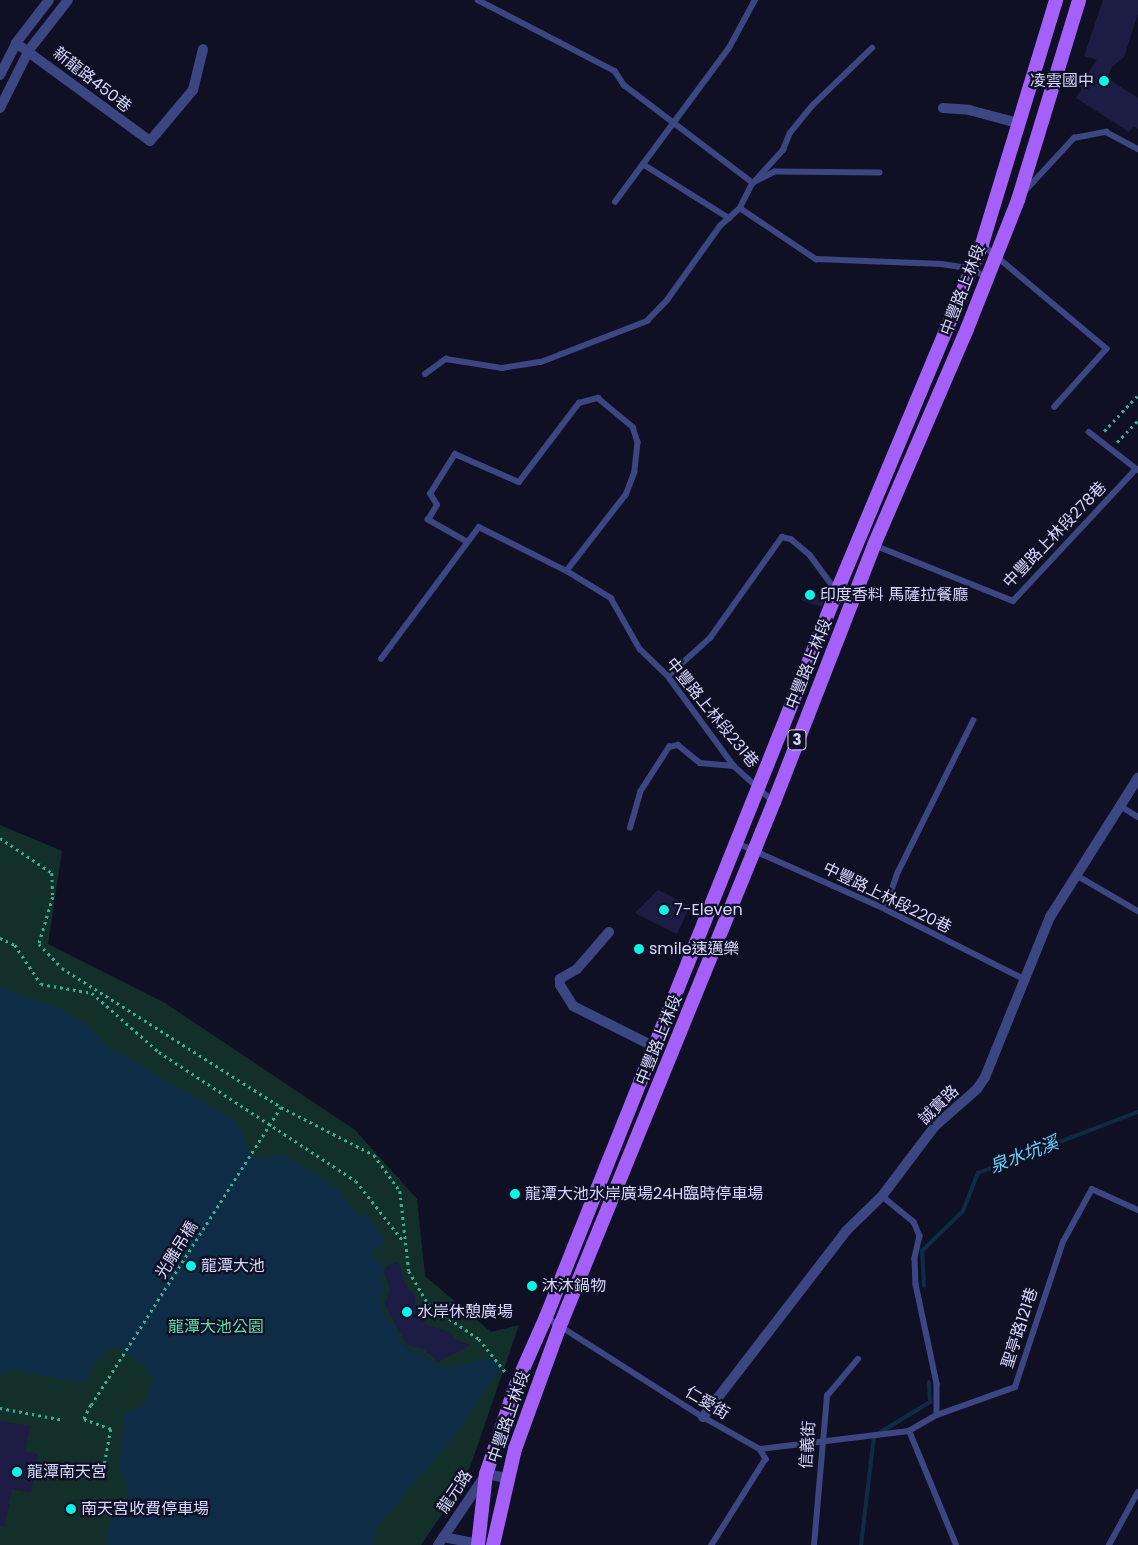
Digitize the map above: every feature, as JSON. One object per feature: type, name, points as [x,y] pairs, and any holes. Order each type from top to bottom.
[{"type":"main road","name":"中豐路上林段","points":[[486,1474],[516,1385],[546,1317],[837,591],[982,244],[1056,0]]},
{"type":"main road","name":"中豐路上林段","points":[[507,1478],[559,1328],[774,802],[874,545],[967,329],[995,254],[1018,200],[1079,0]]},
{"type":"main road","name":"3","points":[[478,1545],[486,1474]]},
{"type":"main road","name":"3","points":[[493,1545],[507,1478]]},
{"type":"street","points":[[0,75],[16,43],[49,0]]},
{"type":"street","points":[[0,108],[29,50],[68,0]]},
{"type":"street","name":"新龍路450巷","points":[[16,43],[29,50],[150,141],[193,90],[203,49]]},
{"type":"street","points":[[943,108],[969,110],[1018,123]]},
{"type":"street","name":"誠實路","points":[[703,1417],[846,1231],[882,1196],[935,1126],[977,1089],[985,1076],[1026,980],[1050,917],[1119,805],[1138,778]]},
{"type":"street","points":[[609,932],[577,968],[560,979],[560,985],[573,1006],[655,1047]]},
{"type":"street","name":"龍元路","points":[[440,1541],[486,1474],[507,1478]]},
{"type":"street","points":[[440,1541],[478,1545]]},
{"type":"lane","points":[[478,0],[615,71],[624,85],[753,183]]},
{"type":"lane","points":[[615,202],[729,48],[755,0]]},
{"type":"lane","points":[[424,374],[446,359],[502,368],[540,362],[647,321],[667,300],[729,218],[740,208],[753,183],[783,150],[790,133],[813,105],[872,48]]},
{"type":"lane","points":[[1018,200],[1074,138],[1106,132],[1138,149]]},
{"type":"lane","points":[[644,164],[729,218]]},
{"type":"lane","points":[[753,183],[775,172],[880,173]]},
{"type":"lane","points":[[740,208],[816,259],[942,264],[972,269],[986,277]]},
{"type":"lane","points":[[982,244],[1107,349],[1055,407]]},
{"type":"lane","points":[[467,542],[428,520],[437,504],[430,494],[455,454],[519,482],[579,403],[598,398],[633,427],[638,442],[635,472],[626,496],[567,571]]},
{"type":"lane","points":[[1089,432],[1137,470]]},
{"type":"lane","name":"中豐路上林段278巷","points":[[874,545],[1013,601],[1137,470]]},
{"type":"lane","name":"中豐路上林段231巷","points":[[381,659],[478,527],[567,571],[611,598],[640,649],[668,676],[734,766],[774,802]]},
{"type":"lane","points":[[668,676],[710,638],[782,537],[791,539],[810,555],[837,591]]},
{"type":"lane","points":[[885,909],[898,872],[973,721]]},
{"type":"lane","points":[[630,828],[640,792],[669,747],[678,745],[700,763],[734,766]]},
{"type":"lane","points":[[1119,805],[1138,817]]},
{"type":"lane","name":"中豐路上林段220巷","points":[[736,842],[885,909],[1026,980]]},
{"type":"lane","points":[[1076,875],[1138,911]]},
{"type":"lane","name":"聖亭路121巷","points":[[760,1449],[822,1441],[882,1437],[909,1431],[937,1414],[1015,1387],[1063,1242],[1092,1189],[1138,1210]]},
{"type":"lane","points":[[882,1196],[914,1222],[920,1236],[915,1258],[916,1284],[937,1384],[937,1414]]},
{"type":"lane","name":"仁愛街","points":[[546,1317],[559,1328],[703,1417],[760,1449]]},
{"type":"lane","name":"信義街","points":[[814,1545],[827,1396],[858,1359]]},
{"type":"lane","points":[[909,1431],[953,1544]]},
{"type":"lane","points":[[712,1545],[766,1459],[760,1449]]},
{"type":"lane","points":[[1109,1545],[1138,1492]]},
{"type":"path","points":[[1097,438],[1138,395]]},
{"type":"path","points":[[1111,449],[1138,420]]},
{"type":"path","points":[[0,838],[52,873],[53,897],[39,944],[62,968],[281,1106],[374,1155],[400,1191],[409,1271],[428,1304],[479,1339],[516,1385]]},
{"type":"path","points":[[0,938],[15,945],[41,984],[92,993],[159,1052],[356,1181],[405,1243]]},
{"type":"path","name":"光雕吊橋","points":[[97,1479],[102,1478],[111,1428],[84,1419],[91,1405],[281,1106]]},
{"type":"path","points":[[0,1408],[64,1420]]},
{"type":"green space","name":"龍潭大池","points":[[0,825],[62,851],[48,944],[165,1003],[355,1130],[417,1199],[425,1276],[491,1332],[519,1325],[466,1479],[421,1545],[0,1545]]},
{"type":"water","name":"龍潭大池","points":[[0,987],[59,1008],[83,1023],[109,1047],[234,1120],[245,1136],[248,1151],[256,1158],[284,1155],[337,1188],[356,1215],[366,1214],[384,1239],[381,1250],[378,1246],[373,1250],[375,1261],[380,1262],[385,1270],[380,1278],[384,1287],[380,1303],[385,1318],[396,1327],[400,1342],[412,1352],[424,1354],[437,1366],[453,1366],[492,1358],[501,1367],[449,1443],[375,1529],[374,1545],[106,1545],[111,1519],[125,1504],[129,1486],[119,1467],[125,1412],[144,1405],[153,1381],[144,1365],[119,1347],[109,1348],[92,1368],[86,1383],[13,1371],[0,1373]]},
{"type":"building","name":"凌雲國中","points":[[1103,0],[1138,0],[1138,14],[1124,57],[1112,67],[1107,78],[1138,98],[1138,129],[1134,126],[1129,132],[1076,98],[1082,88],[1079,86],[1097,60],[1084,56]]},
{"type":"building","name":"印度香料 馬薩拉餐廳","points":[[807,589],[824,600],[821,607],[801,600]]},
{"type":"building","name":"7-Eleven","points":[[658,890],[690,906],[677,934],[635,913]]},
{"type":"building","name":"水岸休憩廣場","points":[[396,1262],[401,1266],[401,1273],[408,1289],[415,1295],[415,1311],[426,1306],[424,1324],[450,1332],[455,1339],[471,1345],[438,1362],[424,1349],[407,1345],[385,1305],[390,1289],[384,1273],[386,1267]]},
{"type":"building","name":"龍潭南天宮","points":[[0,1421],[30,1426],[25,1451],[38,1454],[31,1493],[12,1489],[5,1527],[0,1526]]},
{"type":"waterway","name":"泉水坑溪","points":[[924,1286],[922,1251],[963,1211],[978,1173],[1138,1112]]},
{"type":"waterway","name":"泉水坑溪","points":[[861,1545],[874,1436],[930,1402],[929,1382]]},
{"type":"place","name":"凌雲國中","points":[[1104,81]]},
{"type":"place","name":"印度香料 馬薩拉餐廳","points":[[810,595]]},
{"type":"place","name":"7-Eleven","points":[[664,910]]},
{"type":"place","name":"smile速邁樂","points":[[639,949]]},
{"type":"place","name":"龍潭大池水岸廣場24H臨時停車場","points":[[515,1194]]},
{"type":"place","name":"龍潭大池","points":[[191,1266]]},
{"type":"place","name":"沐沐鍋物","points":[[532,1286]]},
{"type":"place","name":"水岸休憩廣場","points":[[407,1312]]},
{"type":"place","name":"龍潭南天宮","points":[[17,1472]]},
{"type":"place","name":"南天宮收費停車場","points":[[71,1509]]},
{"type":"park label","name":"龍潭大池公園","points":[[216,1327]]}]
